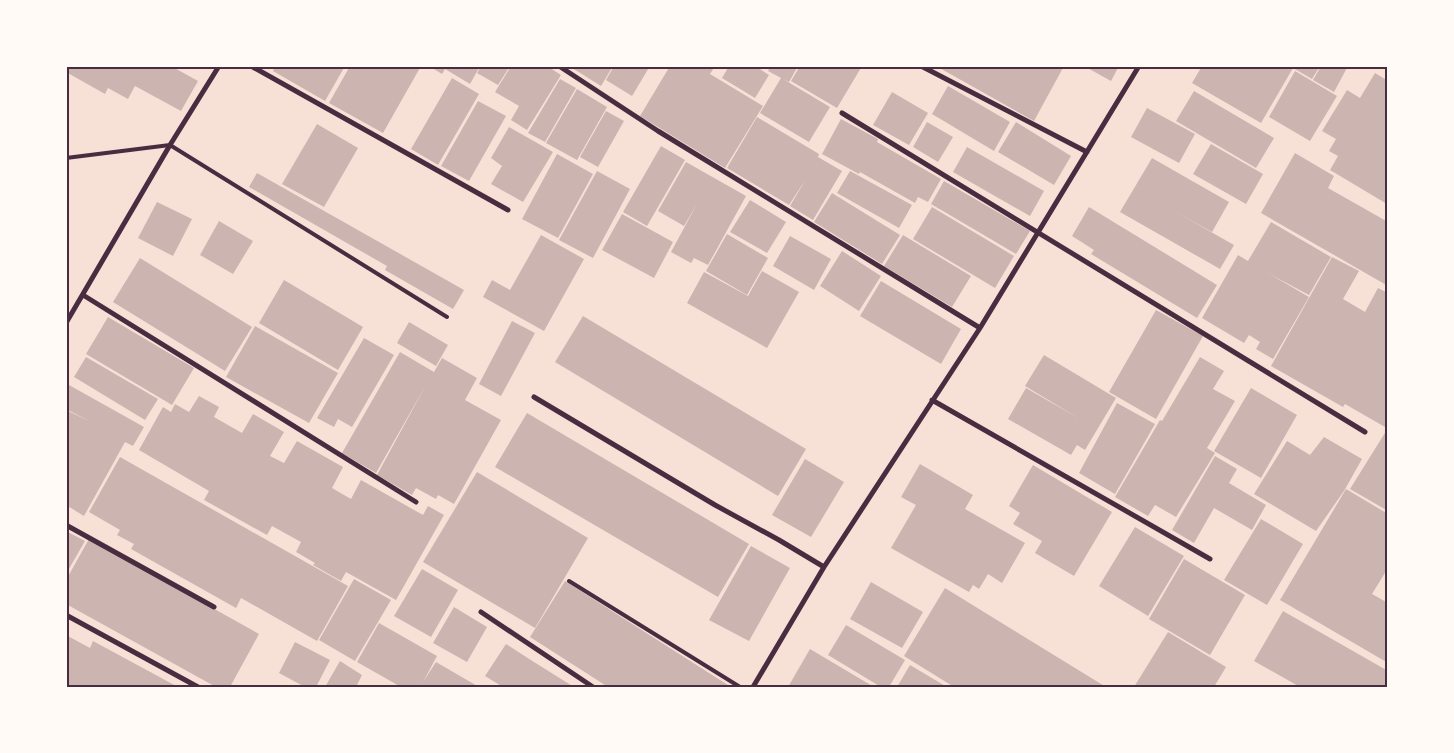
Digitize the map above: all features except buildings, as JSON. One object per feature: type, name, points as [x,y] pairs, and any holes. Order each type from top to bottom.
[{"type":"street","points":[[66,323],[170,145],[219,66]]},
{"type":"street","points":[[251,66],[508,210]]},
{"type":"street","points":[[559,66],[658,131],[980,328]]},
{"type":"street","points":[[921,66],[1087,152]]},
{"type":"street","points":[[753,687],[824,567],[980,328],[1139,66]]},
{"type":"street","points":[[842,113],[1365,432]]},
{"type":"street","points":[[83,295],[416,502]]},
{"type":"street","points":[[534,397],[824,567]]},
{"type":"street","points":[[932,400],[1210,559]]},
{"type":"street","points":[[66,525],[214,606]]},
{"type":"street","points":[[481,612],[594,687]]},
{"type":"street","points":[[66,615],[198,687]]},
{"type":"lane","points":[[66,158],[170,145],[447,317]]},
{"type":"lane","points":[[569,581],[740,687]]}]
